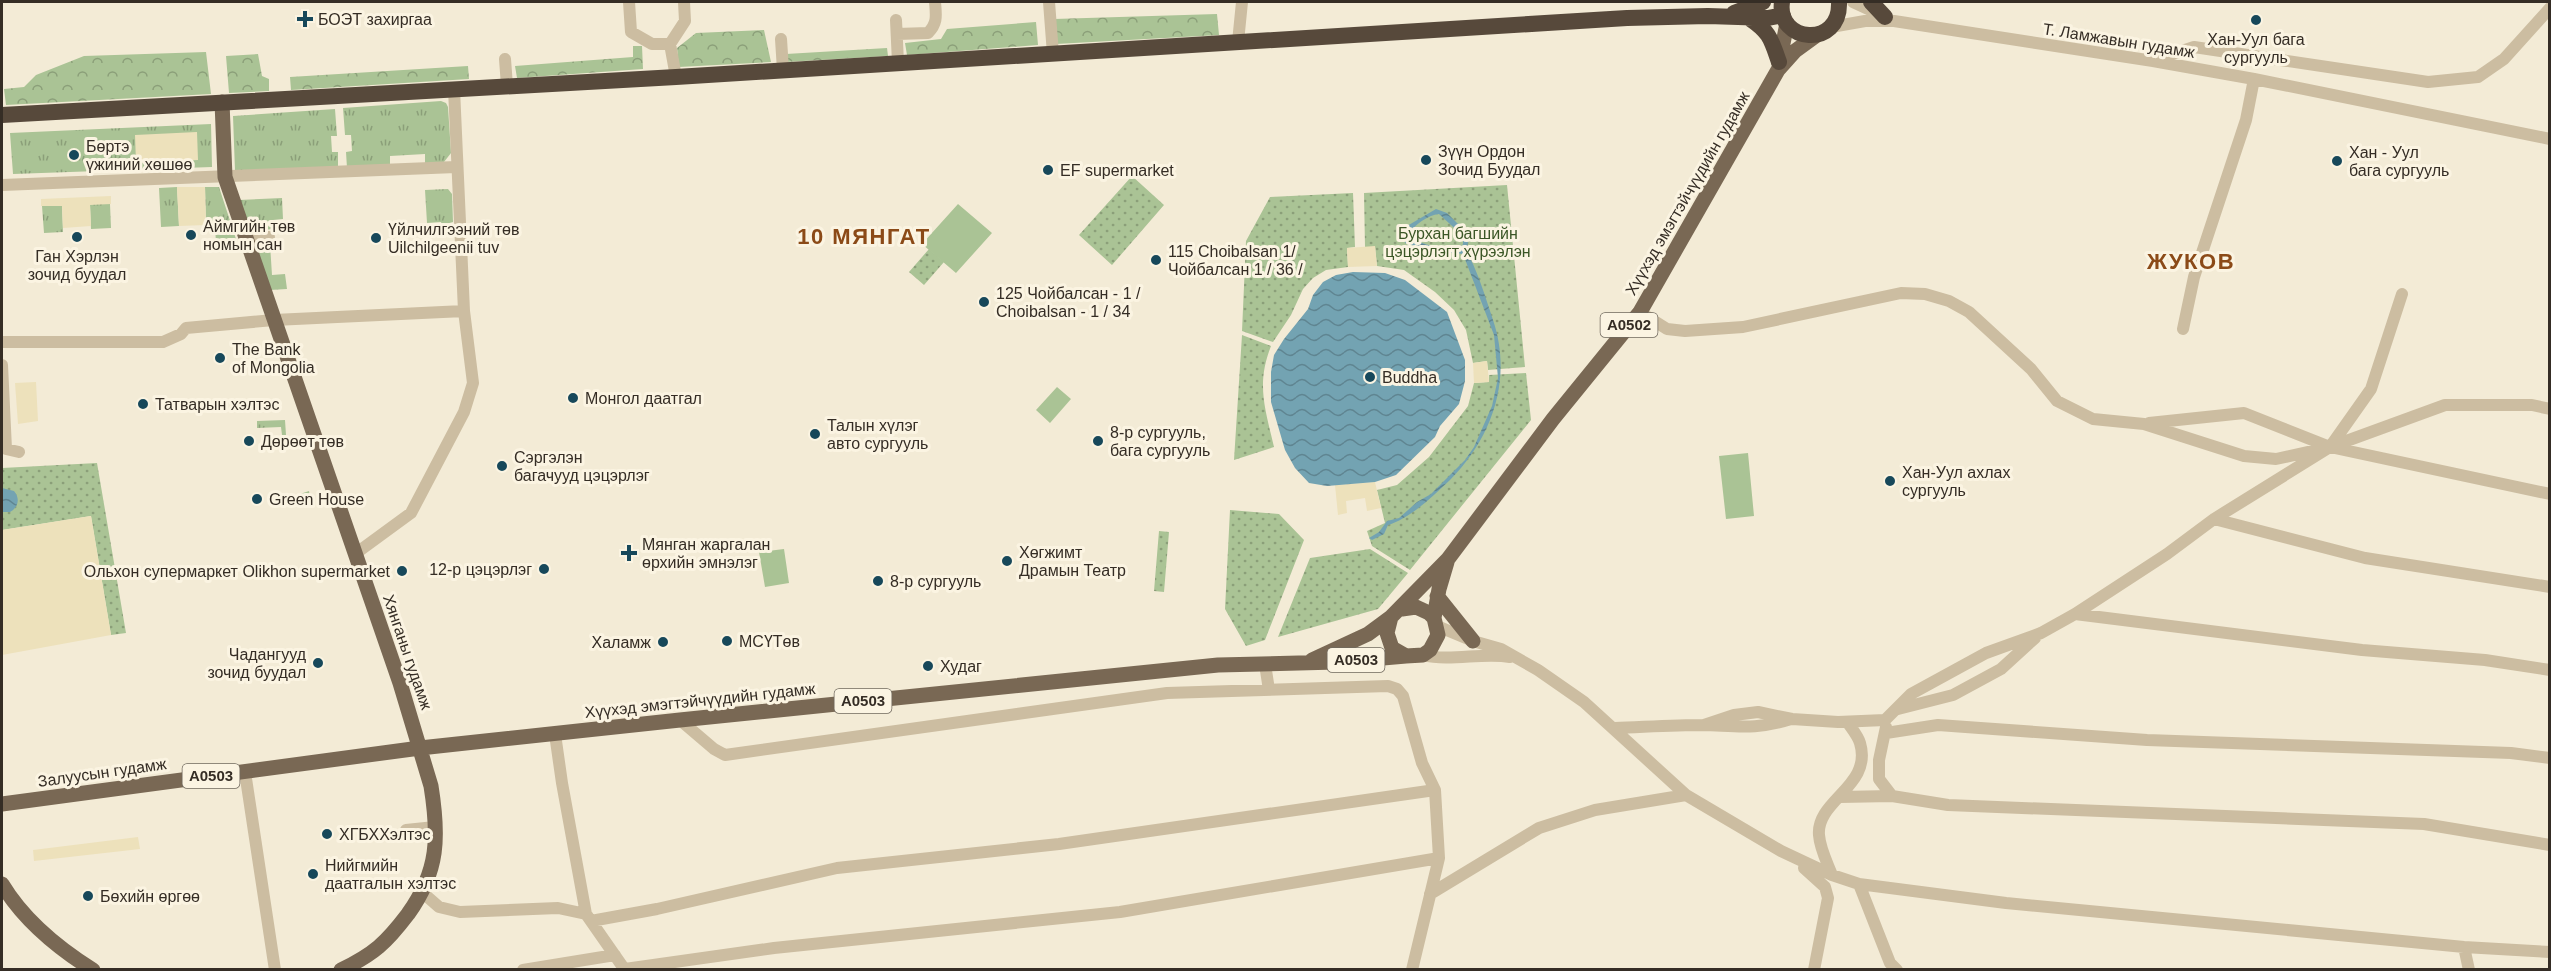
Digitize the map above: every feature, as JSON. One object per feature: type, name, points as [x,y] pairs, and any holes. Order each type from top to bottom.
[{"type":"highway","points":[[1728,16],[1762,2]]},
{"type":"highway","points":[[2,115],[676,77],[1627,18],[1728,16],[1768,18],[1784,13],[1800,33],[1824,31],[1839,11],[1839,2]]},
{"type":"highway","points":[[1871,2],[1889,19]]},
{"type":"highway","points":[[1748,17],[1764,28],[1771,38],[1779,66]]},
{"type":"main road","name":"Хүүхэд эмэгтэйчүүдийн гудамж","points":[[1779,66],[1784,13]]},
{"type":"main road","name":"Хүүхэд эмэгтэйчүүдийн гудамж","points":[[1307,662],[1368,634],[1396,613],[1448,559],[1554,419],[1640,312],[1779,66],[1795,51],[1824,31]]},
{"type":"main road","name":"Хянганы гудамж","points":[[222,102],[225,177],[355,555],[431,786],[435,826],[434,859],[389,940],[362,959],[341,969]]},
{"type":"main road","name":"Хүүхэд эмэгтэйчүүдийн гудамж","points":[[420,748],[1211,666],[1423,655],[1435,643],[1437,596],[1448,559]]},
{"type":"main road","points":[[1437,596],[1473,641]]},
{"type":"main road","points":[[1406,657],[1398,653],[1388,641],[1387,633],[1396,613],[1416,607],[1429,613],[1436,622]]},
{"type":"main road","name":"Залуусын гудамж","points":[[2,804],[420,748]]},
{"type":"main road","points":[[2,884],[35,924],[65,952],[93,969]]},
{"type":"street","points":[[629,2],[631,32],[652,44],[670,44]]},
{"type":"street","points":[[676,77],[670,44],[685,21],[684,2]]},
{"type":"street","points":[[897,34],[927,33],[934,26],[937,18],[935,2]]},
{"type":"street","points":[[1049,2],[1053,54]]},
{"type":"street","points":[[1238,42],[1242,2]]},
{"type":"street","name":"Т. Ламжавын гудамж","points":[[1853,2],[1889,19]]},
{"type":"street","points":[[2153,61],[2194,47],[2428,82],[2478,77],[2504,59],[2550,8]]},
{"type":"street","name":"Т. Ламжавын гудамж","points":[[1824,31],[1865,21],[1889,19],[2254,79],[2550,139]]},
{"type":"street","points":[[896,20],[898,63]]},
{"type":"street","points":[[781,39],[783,70]]},
{"type":"street","points":[[505,59],[507,86]]},
{"type":"street","points":[[2183,329],[2194,277],[2246,120],[2254,79]]},
{"type":"street","points":[[355,555],[411,513],[464,412],[473,383],[464,310],[454,89]]},
{"type":"street","points":[[2,185],[456,167]]},
{"type":"street","points":[[246,238],[269,237]]},
{"type":"street","points":[[1640,312],[1667,329],[1685,331],[1743,327],[1901,293],[1925,294],[1949,301],[1969,312],[2031,369],[2057,401],[2093,418],[2144,424],[2244,456],[2276,459],[2330,447],[2445,405],[2532,405],[2550,409]]},
{"type":"street","points":[[1892,796],[1879,779],[1879,760],[1886,727],[1911,694],[1986,653],[2041,633],[2075,614],[2167,554],[2214,519],[2330,447],[2371,389],[2402,294]]},
{"type":"street","points":[[2,342],[163,342],[181,334],[186,328],[274,320],[464,310]]},
{"type":"street","points":[[2,365],[4,449],[19,452]]},
{"type":"street","points":[[2144,424],[2244,413],[2330,447],[2550,494]]},
{"type":"street","points":[[2214,519],[2365,558],[2550,587]]},
{"type":"street","points":[[2075,614],[2362,650],[2485,660],[2550,670]]},
{"type":"street","points":[[1436,622],[1473,641],[1501,649],[1584,702],[1686,795],[1781,851],[1816,876],[1825,887],[1828,898],[1814,969]]},
{"type":"street","points":[[1898,709],[1953,695],[2001,669],[2041,633]]},
{"type":"street","points":[[1423,655],[1433,658],[1508,657],[1523,662]]},
{"type":"street","points":[[1265,664],[1269,690]]},
{"type":"street","points":[[680,720],[714,749],[725,755],[1167,693],[1388,686],[1397,689],[1403,696],[1422,763],[1435,790],[1439,858],[1412,969]]},
{"type":"street","points":[[1615,728],[1704,725],[1744,728],[1768,726],[1792,719],[1886,727],[1938,726],[2147,740],[2511,753],[2550,758]]},
{"type":"street","points":[[1832,875],[1819,834],[1822,818],[1851,786],[1862,759],[1860,741],[1848,723]]},
{"type":"street","points":[[555,734],[587,914],[625,969],[785,947],[1120,912],[1439,858]]},
{"type":"street","points":[[1862,759],[1879,760]]},
{"type":"street","points":[[245,772],[274,969]]},
{"type":"street","points":[[419,889],[439,907],[460,912],[549,908],[587,914],[657,909],[837,868],[1059,844],[1435,790]]},
{"type":"street","points":[[1430,894],[1539,828],[1595,810],[1686,795]]},
{"type":"street","points":[[1840,797],[1892,796],[1948,805],[2424,824],[2550,845]]},
{"type":"street","points":[[406,830],[435,826]]},
{"type":"street","points":[[1781,851],[1832,875],[1859,884],[2006,903],[2464,947],[2550,952]]},
{"type":"street","points":[[1859,884],[1890,963],[1897,969]]},
{"type":"street","points":[[2464,947],[2469,969]]},
{"type":"street","points":[[523,969],[615,955]]},
{"type":"green space","points":[[1217,14],[1219,35],[1056,44],[1054,19]]},
{"type":"green space","points":[[1036,22],[1038,45],[907,55],[905,43],[941,39],[947,29]]},
{"type":"green space","points":[[764,30],[771,62],[679,67],[677,48],[696,33]]},
{"type":"green space","points":[[633,46],[642,46],[643,69],[517,78],[515,66],[633,57]]},
{"type":"green space","points":[[887,48],[888,56],[786,62],[786,54]]},
{"type":"green space","points":[[206,52],[211,94],[6,105],[4,89],[24,87],[36,75],[84,56]]},
{"type":"green space","points":[[258,54],[262,76],[269,79],[269,91],[229,93],[226,56]]},
{"type":"green space","points":[[468,66],[469,79],[291,90],[290,77]]},
{"type":"green space","points":[[441,101],[448,107],[451,153],[444,162],[425,164],[425,154],[390,156],[390,165],[347,168],[346,152],[352,151],[351,135],[345,135],[343,108]]},
{"type":"green space","points":[[335,109],[337,136],[331,136],[332,152],[338,152],[338,169],[235,171],[233,116]]},
{"type":"green space","points":[[211,124],[212,167],[13,174],[10,133]]},
{"type":"green space","points":[[1132,176],[1164,205],[1112,265],[1079,235]]},
{"type":"green space","name":"Бурхан багшийн цэцэрлэгт хүрээлэн","points":[[1507,185],[1525,367],[1488,370],[1487,361],[1473,363],[1466,330],[1454,310],[1435,292],[1404,270],[1377,266],[1375,247],[1365,247],[1364,193]]},
{"type":"green space","points":[[177,187],[179,226],[161,227],[159,188]]},
{"type":"green space","points":[[205,187],[219,187],[237,242],[216,244],[215,225],[206,225]]},
{"type":"green space","points":[[448,189],[452,194],[453,222],[442,225],[441,222],[427,223],[425,190]]},
{"type":"green space","name":"Бурхан багшийн цэцэрлэгт хүрээлэн","points":[[1353,193],[1355,247],[1347,248],[1348,267],[1326,270],[1313,278],[1303,289],[1291,315],[1273,342],[1242,331],[1246,241],[1270,197]]},
{"type":"green space","points":[[282,198],[283,219],[273,220],[273,229],[250,231],[239,200]]},
{"type":"green space","points":[[90,204],[110,204],[111,228],[91,229]]},
{"type":"green space","points":[[958,204],[992,233],[956,273],[922,244]]},
{"type":"green space","points":[[42,206],[62,206],[63,232],[44,233]]},
{"type":"green space","points":[[270,244],[272,275],[285,274],[287,289],[270,290],[254,245]]},
{"type":"green space","points":[[929,249],[944,262],[924,285],[909,272]]},
{"type":"green space","points":[[1242,335],[1271,346],[1266,360],[1263,384],[1265,408],[1274,447],[1234,460]]},
{"type":"green space","points":[[1526,373],[1531,420],[1410,570],[1372,546],[1367,531],[1385,523],[1377,490],[1397,485],[1429,457],[1468,406],[1474,383],[1489,382],[1489,375]]},
{"type":"green space","points":[[1057,387],[1071,399],[1050,423],[1036,410]]},
{"type":"green space","points":[[285,420],[286,435],[282,435],[281,427],[257,428],[257,421]]},
{"type":"green space","points":[[1748,453],[1754,516],[1726,519],[1719,456]]},
{"type":"green space","points":[[97,463],[126,633],[111,635],[91,516],[2,530],[2,468]]},
{"type":"green space","points":[[309,491],[311,502],[299,505],[297,495]]},
{"type":"green space","points":[[1230,510],[1279,514],[1304,540],[1265,640],[1246,646],[1225,609]]},
{"type":"green space","points":[[1159,531],[1169,532],[1164,592],[1154,591]]},
{"type":"green space","points":[[784,549],[789,583],[765,587],[759,552]]},
{"type":"green space","points":[[1370,549],[1408,573],[1378,609],[1278,637],[1310,558]]},
{"type":"shaded area","points":[[197,132],[198,160],[136,163],[135,135]]},
{"type":"shaded area","points":[[177,187],[205,187],[206,225],[179,226]]},
{"type":"shaded area","points":[[111,196],[111,204],[90,205],[91,226],[63,228],[62,206],[41,206],[41,199]]},
{"type":"shaded area","points":[[1375,246],[1377,266],[1348,267],[1347,248]]},
{"type":"shaded area","points":[[1487,361],[1489,382],[1474,383],[1473,363]]},
{"type":"shaded area","points":[[36,382],[38,421],[18,424],[15,383]]},
{"type":"shaded area","points":[[1375,482],[1381,508],[1367,511],[1365,498],[1346,501],[1347,513],[1338,515],[1335,485]]},
{"type":"shaded area","points":[[91,516],[111,635],[2,655],[2,530]]},
{"type":"shaded area","points":[[138,837],[140,849],[34,861],[33,850]]},
{"type":"water","points":[[1436,209],[1447,213],[1468,234],[1467,253],[1481,285],[1499,342],[1501,364],[1499,385],[1495,406],[1487,426],[1465,463],[1421,506],[1397,522],[1388,525],[1384,534],[1372,540],[1369,538],[1379,532],[1387,521],[1399,518],[1417,502],[1431,494],[1465,460],[1474,447],[1492,406],[1498,378],[1494,335],[1463,254],[1427,250],[1405,243],[1403,231],[1407,226]],"holes":[[[1439,214],[1463,236],[1461,247],[1447,247],[1426,245],[1409,234],[1422,221]]]},
{"type":"water","points":[[1353,272],[1385,273],[1405,280],[1447,312],[1465,360],[1465,381],[1459,404],[1440,426],[1435,437],[1396,475],[1375,482],[1327,486],[1309,483],[1295,468],[1285,450],[1271,402],[1271,372],[1274,355],[1308,309],[1313,295],[1323,282],[1336,275]]},
{"type":"water","points":[[2,488],[14,491],[17,497],[17,505],[10,512],[2,512]]},
{"type":"place","name":"БОЭТ захиргаа","points":[[305,19]]},
{"type":"place","name":"Хан-Уул бага сургууль","points":[[2256,20]]},
{"type":"place","name":"Бөртэ үжиний хөшөө","points":[[74,155]]},
{"type":"place","name":"Зүүн Ордон Зочид Буудал","points":[[1426,160]]},
{"type":"place","name":"Хан - Уул бага сургууль","points":[[2337,161]]},
{"type":"place","name":"EF supermarket","points":[[1048,170]]},
{"type":"place","name":"Аймгийн төв номын сан","points":[[191,235]]},
{"type":"place","name":"Ган Хэрлэн зочид буудал","points":[[77,237]]},
{"type":"place","name":"Үйлчилгээний төв Uilchilgeenii tuv","points":[[376,238]]},
{"type":"place","name":"115 Choibalsan 1/ Чойбалсан 1 / 36 /","points":[[1156,260]]},
{"type":"place","name":"125 Чойбалсан - 1 / Choibalsan - 1 / 34","points":[[984,302]]},
{"type":"place","name":"The Bank of Mongolia","points":[[220,358]]},
{"type":"place","name":"Buddha","points":[[1370,377]]},
{"type":"place","name":"Монгол даатгал","points":[[573,398]]},
{"type":"place","name":"Татварын хэлтэс","points":[[143,404]]},
{"type":"place","name":"Талын хүлэг авто сургууль","points":[[815,434]]},
{"type":"place","name":"Дөрөөт төв","points":[[249,441]]},
{"type":"place","name":"8-р сургууль, бага сургууль","points":[[1098,441]]},
{"type":"place","name":"Сэргэлэн багачууд цэцэрлэг","points":[[502,466]]},
{"type":"place","name":"Хан-Уул ахлах сургууль","points":[[1890,481]]},
{"type":"place","name":"Green House","points":[[257,499]]},
{"type":"place","name":"Мянган жаргалан өрхийн эмнэлэг","points":[[629,553]]},
{"type":"place","name":"Хөгжимт Драмын Театр","points":[[1007,561]]},
{"type":"place","name":"12-р цэцэрлэг","points":[[544,569]]},
{"type":"place","name":"Ольхон супермаркет Olikhon supermarket","points":[[402,571]]},
{"type":"place","name":"8-р сургууль","points":[[878,581]]},
{"type":"place","name":"МСҮТөв","points":[[727,641]]},
{"type":"place","name":"Халамж","points":[[663,642]]},
{"type":"place","name":"Чадангууд зочид буудал","points":[[318,663]]},
{"type":"place","name":"Худаг","points":[[928,666]]},
{"type":"place","name":"ХГБХХэлтэс","points":[[327,834]]},
{"type":"place","name":"Нийгмийн даатгалын хэлтэс","points":[[313,874]]},
{"type":"place","name":"Бөхийн өргөө","points":[[88,896]]},
{"type":"district","name":"10 МЯНГАТ","points":[[864,236]]},
{"type":"district","name":"ЖУКОВ","points":[[2191,261]]}]
